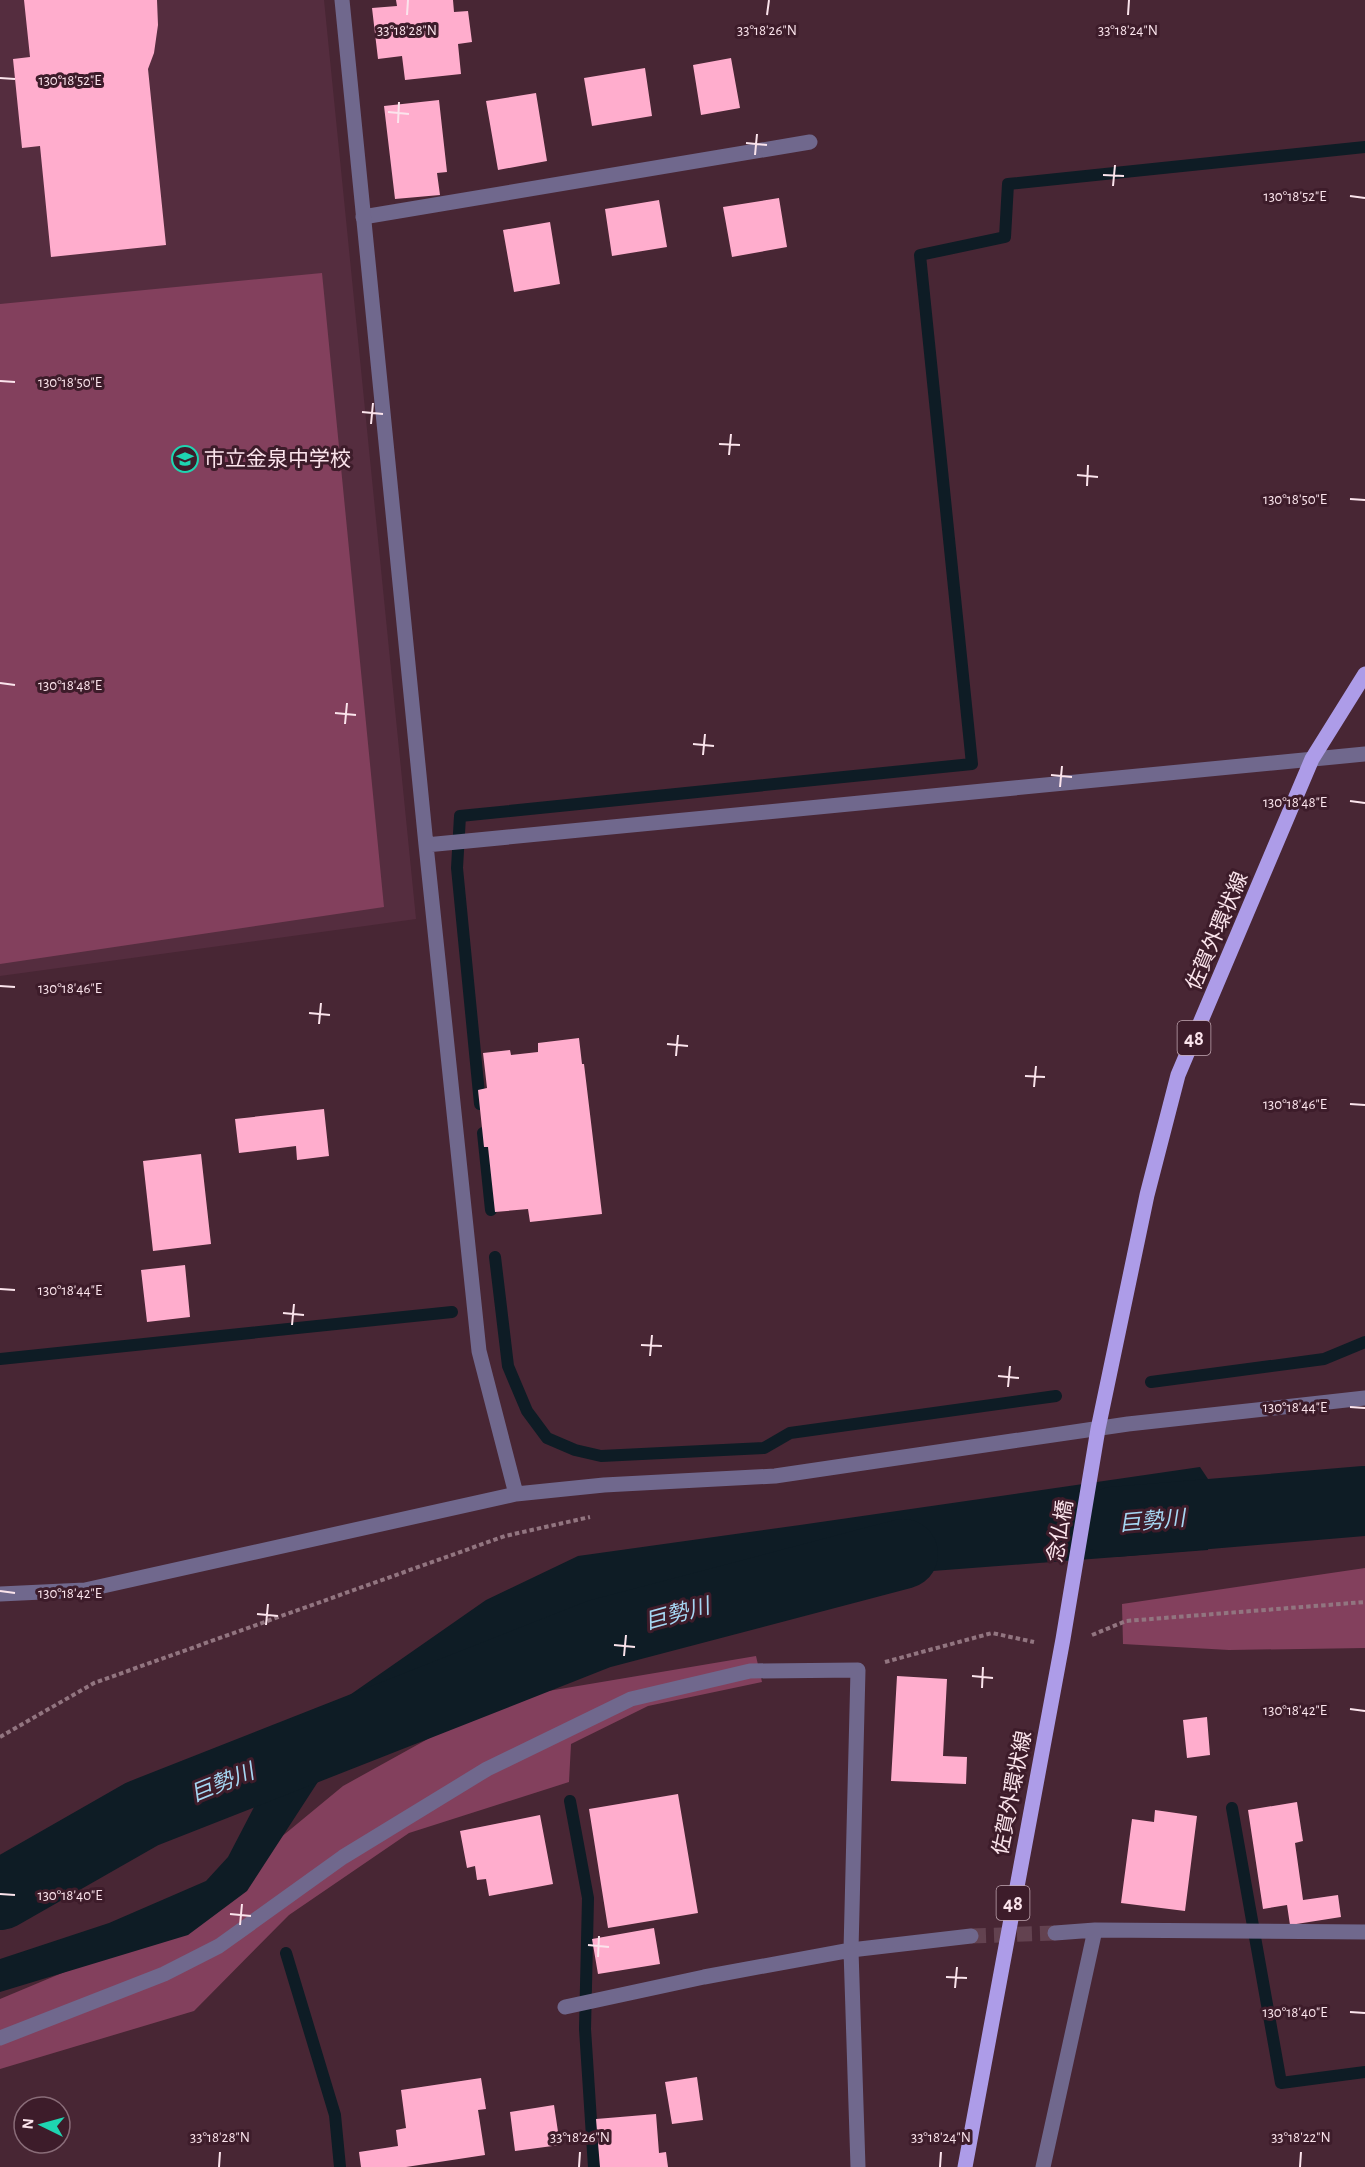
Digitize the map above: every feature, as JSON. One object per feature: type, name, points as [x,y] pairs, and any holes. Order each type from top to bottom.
[{"type":"main road","name":"佐賀外環状線","points":[[1098,1430],[1147,1195],[1178,1075],[1312,759],[1365,674]]},
{"type":"main road","name":"念仏橋","points":[[1063,1639],[1098,1430]]},
{"type":"main road","name":"佐賀外環状線","points":[[965,2167],[1063,1639]]},
{"type":"street","points":[[342,0],[363,217],[433,844],[479,1351],[516,1494]]},
{"type":"street","points":[[363,217],[810,142]]},
{"type":"street","points":[[433,844],[1365,754]]},
{"type":"street","points":[[0,1594],[85,1590],[516,1494],[604,1485],[775,1476],[1128,1424],[1365,1398]]},
{"type":"street","points":[[0,2038],[164,1974],[219,1946],[343,1857],[487,1769],[631,1698],[750,1671],[858,1670],[851,1950],[858,2167]]},
{"type":"street","points":[[1043,2167],[1095,1930]]},
{"type":"street","points":[[1055,1933],[1095,1930],[1365,1932]]},
{"type":"street","points":[[565,2007],[704,1977],[851,1950],[971,1936]]},
{"type":"path","points":[[0,1737],[94,1683],[505,1536],[595,1516]]},
{"type":"path","points":[[1092,1635],[1126,1622],[1365,1602]]},
{"type":"path","points":[[858,1670],[992,1633],[1034,1642]]},
{"type":"shaded area","name":"市立金泉中学校","points":[[0,0],[324,0],[416,919],[0,976]]},
{"type":"shaded area","name":"市立金泉中学校","points":[[322,273],[384,907],[0,964],[0,304]]},
{"type":"shaded area","points":[[1365,1568],[1365,1648],[1229,1650],[1123,1644],[1122,1604]]},
{"type":"shaded area","points":[[756,1656],[762,1682],[648,1706],[571,1744],[569,1782],[409,1833],[289,1915],[194,2011],[0,2069],[0,1999],[172,1927],[343,1786],[500,1699]]},
{"type":"water","points":[[1200,1467],[1212,1485],[1208,1550],[893,1574],[868,1585],[804,1579],[610,1602],[548,1623],[378,1721],[325,1771],[247,1891],[188,1935],[0,1992],[0,1959],[109,1923],[206,1881],[228,1857],[291,1736],[486,1600],[578,1556]]},
{"type":"building","points":[[24,0],[157,0],[158,25],[154,53],[148,69],[166,245],[51,257],[40,146],[22,148],[13,59],[30,57]]},
{"type":"building","points":[[396,0],[453,0],[454,12],[468,11],[472,42],[458,44],[461,74],[405,80],[402,56],[378,59],[372,8],[397,6]]},
{"type":"building","points":[[731,58],[740,108],[701,115],[693,65]]},
{"type":"building","points":[[645,68],[652,116],[592,126],[584,78]]},
{"type":"building","points":[[536,93],[547,161],[498,170],[486,101]]},
{"type":"building","points":[[439,100],[447,172],[437,173],[440,195],[395,199],[384,106]]},
{"type":"building","points":[[779,198],[787,247],[732,257],[723,207]]},
{"type":"building","points":[[659,200],[667,247],[612,256],[605,209]]},
{"type":"building","points":[[550,222],[560,284],[514,292],[503,230]]},
{"type":"building","points":[[579,1038],[602,1214],[530,1222],[528,1209],[495,1212],[488,1147],[484,1147],[478,1090],[487,1088],[483,1053],[510,1050],[511,1055],[538,1052],[538,1043]]},
{"type":"building","points":[[324,1109],[329,1156],[297,1160],[296,1146],[239,1153],[235,1119]]},
{"type":"building","points":[[201,1154],[211,1244],[153,1251],[143,1161]]},
{"type":"building","points":[[185,1265],[190,1317],[147,1322],[141,1270]]},
{"type":"building","points":[[897,1676],[947,1679],[943,1756],[967,1757],[966,1784],[891,1781]]},
{"type":"building","points":[[1207,1717],[1210,1755],[1187,1758],[1183,1720]]},
{"type":"building","points":[[678,1794],[698,1913],[608,1928],[589,1809]]},
{"type":"building","points":[[1297,1802],[1303,1841],[1295,1843],[1303,1900],[1338,1895],[1341,1917],[1290,1925],[1287,1905],[1263,1909],[1248,1810]]},
{"type":"building","points":[[1155,1810],[1197,1816],[1185,1911],[1121,1903],[1132,1819],[1154,1822]]},
{"type":"building","points":[[540,1815],[553,1884],[489,1896],[486,1879],[477,1880],[475,1866],[467,1868],[460,1831]]},
{"type":"building","points":[[654,1928],[660,1964],[598,1974],[592,1939]]},
{"type":"building","points":[[697,2077],[703,2120],[672,2124],[665,2082]]},
{"type":"building","points":[[481,2078],[486,2109],[478,2110],[485,2155],[406,2167],[361,2167],[359,2152],[398,2146],[396,2130],[406,2128],[401,2090]]},
{"type":"building","points":[[554,2105],[560,2145],[515,2151],[510,2112]]},
{"type":"building","points":[[656,2114],[659,2153],[666,2152],[668,2167],[600,2167],[596,2119]]},
{"type":"waterway","points":[[480,1104],[457,868],[460,816],[972,764],[920,255],[1005,237],[1008,184],[1365,147]]},
{"type":"waterway","points":[[483,1133],[491,1210]]},
{"type":"waterway","points":[[495,1257],[508,1366],[527,1411],[547,1438],[575,1450],[601,1456],[764,1448],[790,1433],[1056,1396]]},
{"type":"waterway","points":[[0,1359],[452,1312]]},
{"type":"waterway","points":[[1151,1382],[1324,1359],[1365,1342]]},
{"type":"waterway","name":"巨勢川","points":[[1113,1522],[1365,1501]]},
{"type":"waterway","name":"巨勢川","points":[[0,1895],[142,1814],[599,1634],[903,1554]]},
{"type":"waterway","points":[[570,1801],[588,1898],[585,2029],[594,2167]]},
{"type":"waterway","points":[[1232,1808],[1281,2083],[1365,2072]]},
{"type":"waterway","points":[[286,1953],[335,2115],[340,2167]]},
{"type":"tunnel","points":[[971,1936],[1055,1933]]},
{"type":"place","name":"市立金泉中学校","points":[[185,459]]}]
